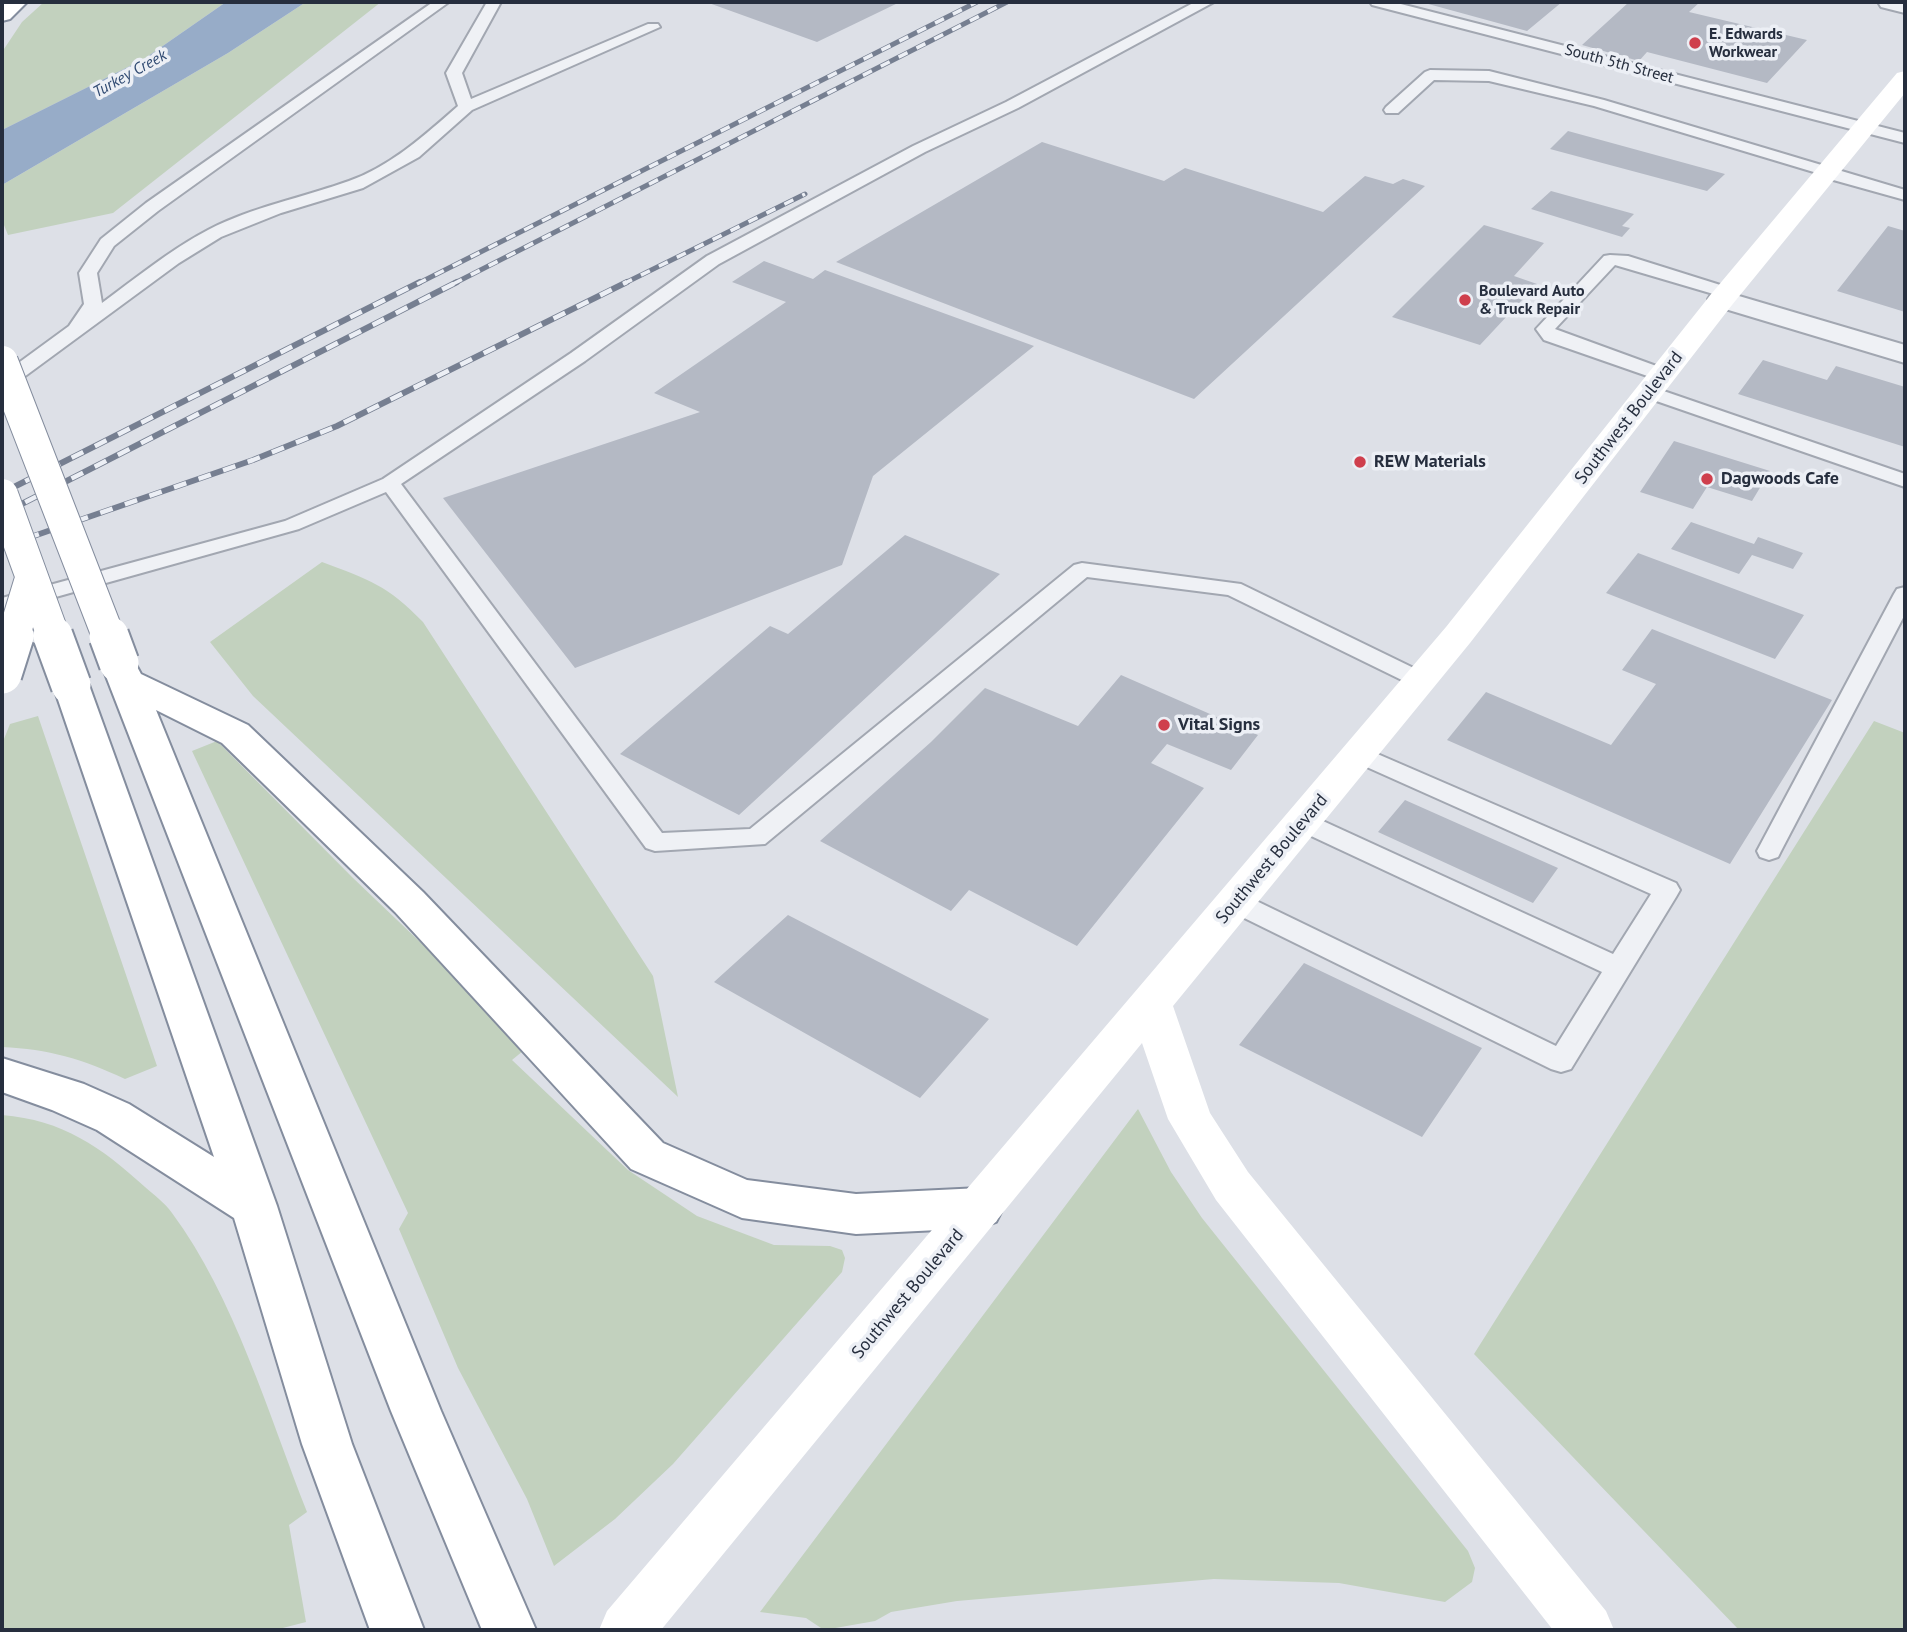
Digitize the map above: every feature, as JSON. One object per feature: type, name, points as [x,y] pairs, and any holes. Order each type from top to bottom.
[{"type":"main road","points":[[2,14],[16,2]]},
{"type":"main road","name":"Southwest Boulevard","points":[[626,1630],[1303,822],[1420,680],[1826,171],[1905,78]]},
{"type":"main road","points":[[2,362],[416,1411],[509,1630]]},
{"type":"main road","points":[[2,495],[254,1206],[327,1444],[397,1630]]},
{"type":"main road","points":[[2,674],[31,579]]},
{"type":"main road","points":[[123,672],[235,734],[409,902],[647,1156],[742,1199],[856,1214],[980,1208]]},
{"type":"main road","points":[[1151,1005],[1190,1119],[1232,1186],[1587,1630]]},
{"type":"main road","points":[[2,1075],[68,1097],[113,1117],[254,1206]]},
{"type":"street","points":[[1889,2],[1905,6]]},
{"type":"street","points":[[1725,296],[1905,354]]},
{"type":"lane","points":[[66,339],[93,304],[88,273],[107,243],[152,207],[442,2]]},
{"type":"lane","points":[[466,107],[454,73],[494,2]]},
{"type":"lane","points":[[2,606],[292,525],[390,483],[578,357],[713,260],[919,149],[1013,105],[1183,12],[1208,2]]},
{"type":"lane","name":"South 5th Street","points":[[1377,2],[1905,138]]},
{"type":"lane","points":[[2,384],[173,259],[215,233],[275,209],[357,184],[413,154],[466,107],[653,27]]},
{"type":"lane","points":[[1392,110],[1430,75],[1489,76],[1599,103],[1905,195]]},
{"type":"lane","points":[[1725,296],[1622,260],[1610,260],[1545,330],[1551,336],[1656,383],[1905,481]]},
{"type":"lane","points":[[390,483],[655,842],[756,838],[1082,570],[1233,589],[1420,680]]},
{"type":"lane","points":[[1769,851],[1905,594]]},
{"type":"lane","points":[[1236,902],[1561,1061],[1667,890],[1359,754]]},
{"type":"lane","points":[[1303,822],[1618,968]]},
{"type":"green space","points":[[44,2],[226,2],[144,59],[2,130],[2,52],[22,22]]},
{"type":"green space","points":[[306,2],[381,2],[113,213],[8,235],[2,220],[2,185],[228,53]]},
{"type":"green space","points":[[322,562],[377,585],[399,600],[423,622],[653,976],[678,1097],[253,696],[210,642]]},
{"type":"green space","points":[[38,716],[157,1066],[125,1079],[65,1056],[2,1047],[2,744],[10,724]]},
{"type":"green space","points":[[1874,721],[1905,733],[1905,1630],[1739,1630],[1474,1354]]},
{"type":"green space","points":[[217,741],[352,877],[529,1046],[512,1060],[628,1170],[697,1216],[774,1245],[830,1246],[842,1250],[845,1258],[842,1272],[673,1464],[615,1519],[554,1566],[527,1499],[458,1368],[399,1229],[408,1213],[192,751]]},
{"type":"green space","points":[[1138,1109],[1171,1172],[1202,1218],[1468,1551],[1475,1568],[1472,1582],[1445,1602],[1339,1583],[1214,1579],[957,1601],[891,1612],[875,1621],[824,1630],[806,1618],[760,1612]]},
{"type":"green space","points":[[2,1115],[62,1129],[97,1148],[163,1202],[194,1246],[232,1319],[307,1512],[289,1525],[306,1622],[275,1630],[2,1630]]},
{"type":"water","name":"Turkey Creek","points":[[226,2],[306,2],[228,53],[2,185],[2,130],[144,59]]},
{"type":"building","points":[[706,2],[900,2],[817,42]]},
{"type":"building","points":[[1421,2],[1562,2],[1527,31]]},
{"type":"building","name":"E. Edwards Workwear","points":[[1629,2],[1700,2],[1689,12],[1807,40],[1767,83],[1647,52],[1639,61],[1582,45]]},
{"type":"building","points":[[1568,131],[1725,174],[1707,191],[1550,149]]},
{"type":"building","points":[[1042,142],[1164,181],[1185,168],[1323,212],[1365,176],[1393,184],[1403,179],[1425,186],[1194,399],[836,262]]},
{"type":"building","points":[[1551,191],[1634,214],[1622,226],[1630,228],[1622,237],[1531,209]]},
{"type":"building","name":"Boulevard Auto & Truck Repair","points":[[1484,225],[1544,243],[1514,276],[1537,284],[1480,345],[1392,317]]},
{"type":"building","points":[[1888,226],[1905,231],[1905,312],[1837,291]]},
{"type":"building","points":[[764,261],[813,279],[825,270],[1034,346],[873,476],[842,565],[575,668],[443,498],[700,412],[654,393],[786,302],[732,282]]},
{"type":"building","points":[[1763,360],[1827,380],[1836,366],[1905,387],[1905,447],[1738,394]]},
{"type":"building","name":"Dagwoods Cafe","points":[[1674,441],[1770,471],[1752,501],[1707,487],[1693,509],[1640,492]]},
{"type":"building","points":[[1691,522],[1754,544],[1758,537],[1803,553],[1793,569],[1752,555],[1739,574],[1671,549]]},
{"type":"building","points":[[905,535],[1000,574],[739,815],[620,754],[770,626],[788,634]]},
{"type":"building","points":[[1638,553],[1804,615],[1775,659],[1606,593]]},
{"type":"building","points":[[1652,629],[1832,700],[1730,864],[1447,740],[1486,692],[1611,745],[1656,684],[1622,670]]},
{"type":"building","points":[[1121,675],[1258,735],[1231,770],[1167,744],[1151,763],[1204,788],[1077,946],[969,890],[951,911],[820,841],[931,742],[985,688],[1078,726]]},
{"type":"building","points":[[1405,800],[1558,868],[1533,903],[1378,832]]},
{"type":"building","points":[[788,915],[989,1019],[920,1098],[714,982]]},
{"type":"building","points":[[1304,963],[1482,1048],[1422,1137],[1239,1045]]},
{"type":"railway","points":[[417,284],[977,2]]},
{"type":"railway","points":[[453,284],[1007,2]]},
{"type":"railway","points":[[623,284],[805,194]]},
{"type":"railway","points":[[2,493],[420,282]]},
{"type":"railway","points":[[2,514],[457,282]]},
{"type":"railway","points":[[2,547],[253,460],[337,426],[627,282]]},
{"type":"place","name":"E. Edwards Workwear","points":[[1695,43]]},
{"type":"place","name":"Boulevard Auto & Truck Repair","points":[[1465,300]]},
{"type":"place","name":"REW Materials","points":[[1360,462]]},
{"type":"place","name":"Dagwoods Cafe","points":[[1707,479]]},
{"type":"place","name":"Vital Signs","points":[[1164,725]]}]
